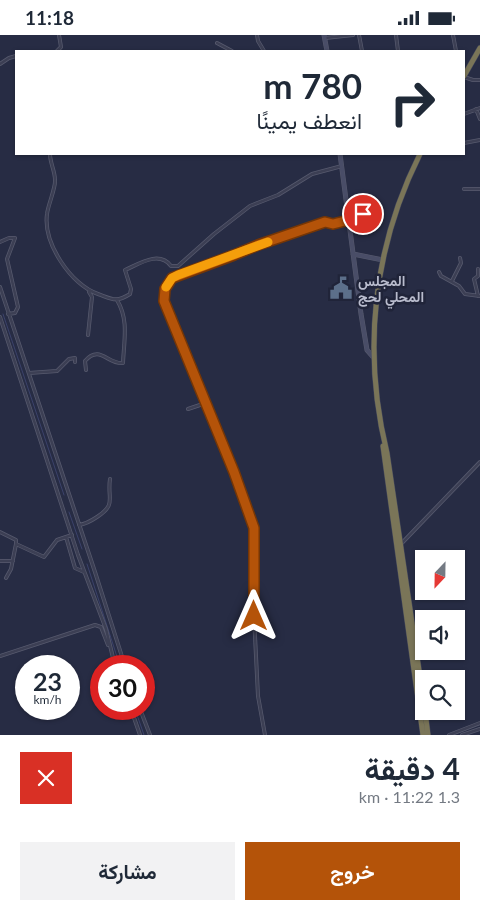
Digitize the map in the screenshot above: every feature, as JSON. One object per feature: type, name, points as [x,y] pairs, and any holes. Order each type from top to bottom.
[{"type":"highway","points":[[465,74],[480,48]]},
{"type":"highway","points":[[420,155],[397,208],[383,260],[376,302],[374,358],[384,454],[423,735]]},
{"type":"highway","points":[[382,433],[387,453],[419,670]]},
{"type":"highway","points":[[426,720],[428,735]]},
{"type":"main road","points":[[325,37],[326,50]]},
{"type":"main road","points":[[340,155],[367,350],[374,358]]},
{"type":"main road","points":[[353,254],[383,260]]},
{"type":"street","points":[[59,35],[62,50]]},
{"type":"street","points":[[258,35],[262,50]]},
{"type":"street","points":[[325,37],[353,35]]},
{"type":"street","points":[[358,35],[362,50]]},
{"type":"street","points":[[396,35],[398,50]]},
{"type":"street","points":[[453,35],[456,50]]},
{"type":"street","points":[[217,43],[230,50]]},
{"type":"street","points":[[58,50],[61,47]]},
{"type":"street","points":[[0,64],[15,56]]},
{"type":"street","points":[[465,76],[473,80],[480,80]]},
{"type":"street","points":[[465,114],[478,108],[480,119]]},
{"type":"street","points":[[465,143],[480,141]]},
{"type":"street","points":[[50,155],[56,181],[47,214],[46,227],[55,254],[92,297],[88,335]]},
{"type":"street","points":[[88,291],[112,300],[122,299],[130,294],[131,289],[125,270],[156,258],[162,259],[171,266],[178,266],[214,234],[250,206],[278,195],[312,174],[342,166]]},
{"type":"street","points":[[464,189],[480,189]]},
{"type":"street","points":[[363,214],[366,208]]},
{"type":"street","points":[[265,735],[258,696],[254,616],[254,528],[234,472],[164,301],[165,289],[172,278],[258,245],[325,222],[333,224],[349,217],[363,214]]},
{"type":"street","points":[[363,214],[366,219]]},
{"type":"street","points":[[0,243],[9,238],[15,238],[7,259],[18,307],[15,313],[8,314]]},
{"type":"street","points":[[452,281],[461,263],[460,258]]},
{"type":"street","points":[[439,272],[459,286],[465,294],[479,296],[474,279],[478,275],[478,269]]},
{"type":"street","points":[[0,287],[121,655]]},
{"type":"street","points":[[86,370],[85,361],[90,356],[102,355],[118,364],[124,363],[125,322],[123,310],[117,300]]},
{"type":"street","points":[[0,317],[112,655]]},
{"type":"street","points":[[29,373],[57,371],[69,359],[75,358],[76,362]]},
{"type":"street","points":[[188,409],[206,403]]},
{"type":"street","points":[[401,544],[480,462]]},
{"type":"street","points":[[79,525],[86,524],[106,512],[110,505],[110,479]]},
{"type":"street","points":[[0,532],[16,540],[11,569],[6,579]]},
{"type":"street","points":[[16,544],[44,557],[57,540],[72,535]]},
{"type":"street","points":[[66,536],[75,568],[85,573]]},
{"type":"street","points":[[0,561],[13,561]]},
{"type":"street","points":[[0,656],[87,627],[102,625]]},
{"type":"street","points":[[135,720],[140,735]]},
{"type":"street","points":[[144,720],[150,735]]},
{"type":"street","points":[[450,735],[480,723]]},
{"type":"street","points":[[462,735],[480,729]]},
{"type":"waterway","points":[[3,314],[64,495]]},
{"type":"waterway","points":[[69,512],[82,549]]},
{"type":"waterway","points":[[87,564],[116,655]]},
{"type":"waterway","points":[[139,720],[144,735]]},
{"type":"slow traffic","points":[[166,287],[172,278],[178,275],[268,242]]},
{"type":"place","name":"المجلس المحلي لحج","points":[[341,288]]},
{"type":"route","points":[[254,616],[254,528],[234,472],[164,301],[165,289],[172,278],[186,272],[325,222],[333,224],[349,220],[348,215],[363,214]]}]
